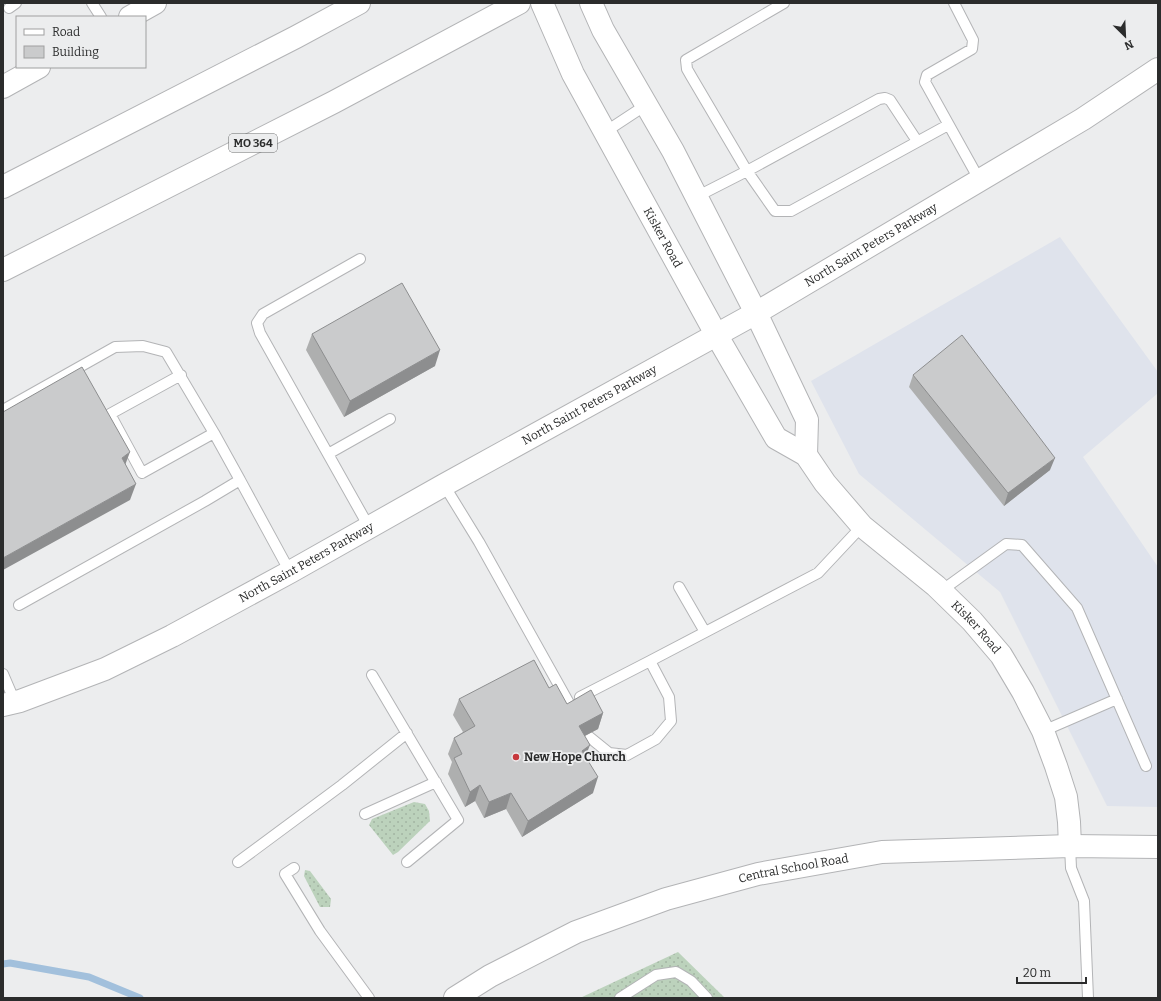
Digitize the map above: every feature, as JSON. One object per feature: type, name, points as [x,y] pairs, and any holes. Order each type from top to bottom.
[{"type":"main road","points":[[132,16],[155,3]]},
{"type":"main road","points":[[3,187],[359,3]]},
{"type":"main road","name":"Kisker Road","points":[[542,3],[573,74],[717,336],[776,438],[806,455],[825,483],[862,526],[941,591],[972,621],[1001,655],[1023,692],[1043,731],[1056,766],[1066,797],[1070,846]]},
{"type":"main road","points":[[591,3],[603,30],[673,151],[756,313],[807,420],[806,455]]},
{"type":"main road","name":"MO 364","points":[[3,270],[334,102],[510,8]]},
{"type":"main road","points":[[3,87],[37,68]]},
{"type":"main road","name":"North Saint Peters Parkway","points":[[9,703],[105,669],[172,636],[290,572],[369,526],[668,361],[717,336],[1083,119],[1158,69]]},
{"type":"main road","name":"Central School Road","points":[[454,998],[490,976],[576,932],[666,898],[758,874],[882,852],[1070,846],[1158,847]]},
{"type":"lane","points":[[92,3],[101,16]]},
{"type":"lane","points":[[784,3],[686,60],[687,69],[691,76],[747,171],[775,211],[791,211],[948,125]]},
{"type":"lane","points":[[954,3],[973,40],[972,49],[927,75],[925,82],[980,181]]},
{"type":"lane","points":[[696,197],[880,99],[885,98],[890,100],[917,142]]},
{"type":"lane","points":[[605,132],[646,105]]},
{"type":"lane","points":[[360,259],[263,314],[257,324],[260,333],[369,526]]},
{"type":"lane","points":[[3,410],[115,347],[143,346],[166,352],[214,433],[290,572]]},
{"type":"lane","points":[[181,375],[110,414],[142,473],[214,433]]},
{"type":"lane","points":[[328,454],[390,419]]},
{"type":"lane","points":[[19,605],[240,480]]},
{"type":"lane","points":[[444,485],[479,542],[575,714]]},
{"type":"lane","points":[[569,703],[818,572],[862,526]]},
{"type":"lane","points":[[941,591],[1006,544],[1022,545],[1077,608],[1146,766]]},
{"type":"lane","points":[[679,587],[705,632]]},
{"type":"lane","points":[[588,736],[609,753],[627,755],[656,739],[672,721],[669,697],[650,661]]},
{"type":"lane","points":[[3,674],[9,703]]},
{"type":"lane","points":[[372,675],[458,820],[407,862]]},
{"type":"lane","points":[[1043,731],[1117,699]]},
{"type":"lane","points":[[238,862],[342,785],[407,733]]},
{"type":"lane","points":[[365,814],[436,782]]},
{"type":"lane","points":[[1070,846],[1071,868],[1084,901],[1088,998]]},
{"type":"lane","points":[[294,868],[285,874],[320,931],[369,998]]},
{"type":"lane","points":[[620,998],[656,975],[676,972],[691,981],[708,998]]},
{"type":"shaded area","points":[[1060,237],[1158,372],[1158,393],[1083,457],[1158,567],[1158,807],[1107,806],[1000,592],[859,474],[811,381]]},
{"type":"green space","points":[[414,802],[425,804],[429,811],[430,821],[393,855],[369,825],[372,819]]},
{"type":"green space","points":[[305,870],[310,871],[331,899],[330,907],[320,907],[304,876]]},
{"type":"green space","points":[[678,952],[725,998],[580,998]]},
{"type":"building","points":[[402,283],[440,350],[350,401],[312,334]]},
{"type":"building","points":[[962,335],[1055,458],[1008,493],[913,375]]},
{"type":"building","points":[[82,367],[130,452],[122,458],[136,484],[3,558],[3,412]]},
{"type":"building","name":"New Hope Church","points":[[534,660],[549,688],[556,684],[567,704],[591,690],[603,713],[579,726],[590,745],[582,751],[598,777],[528,821],[511,793],[489,802],[480,785],[470,792],[454,758],[462,754],[454,738],[475,726],[459,699]]},
{"type":"waterway","points":[[3,964],[10,963],[89,977],[140,998]]},
{"type":"place","name":"New Hope Church","points":[[516,757]]}]
